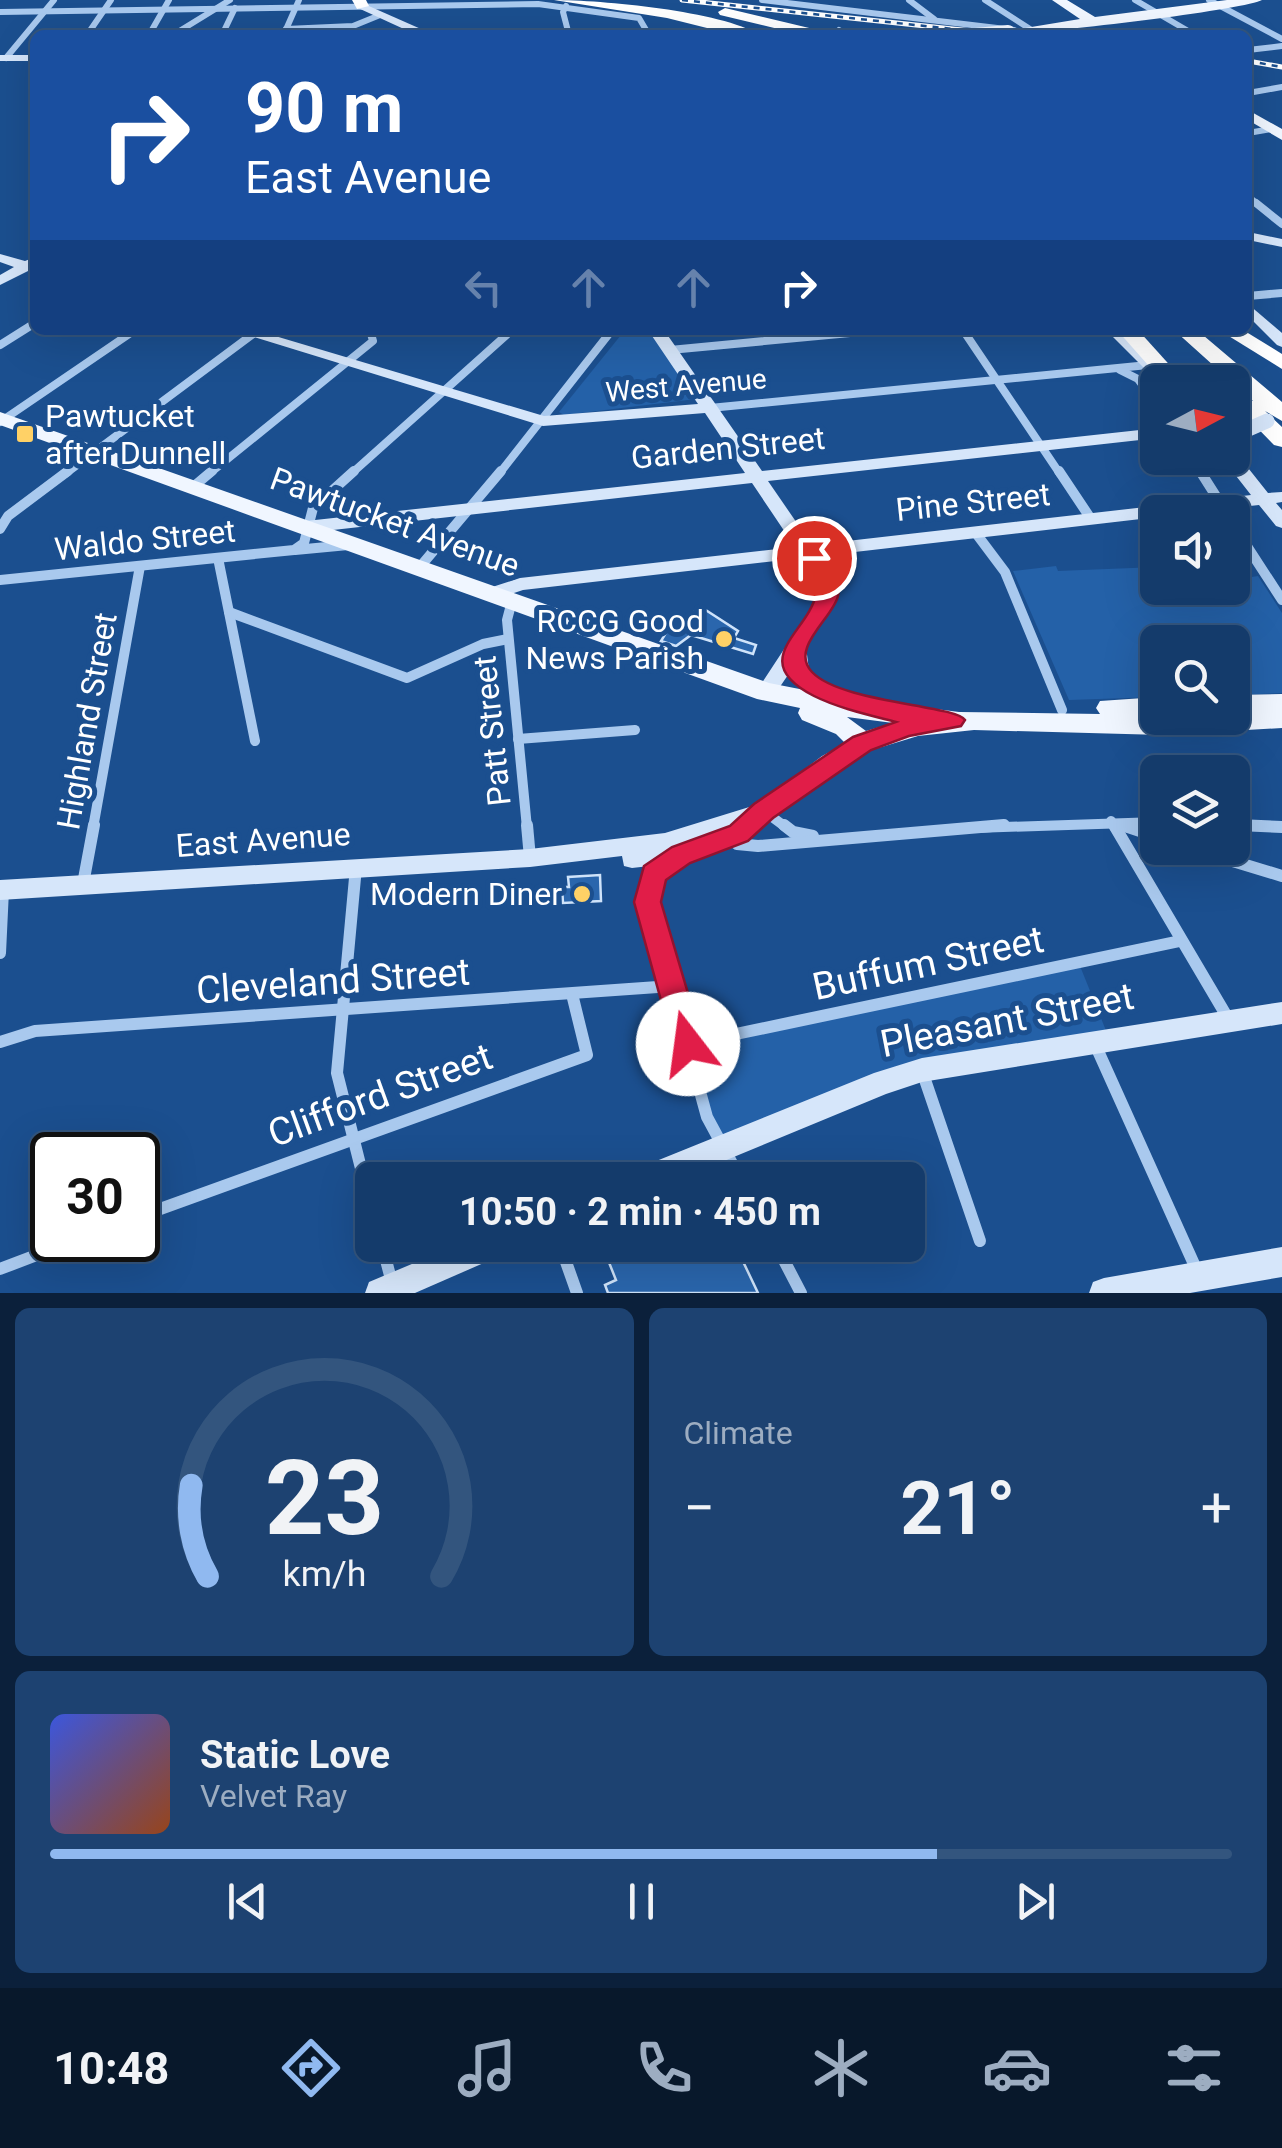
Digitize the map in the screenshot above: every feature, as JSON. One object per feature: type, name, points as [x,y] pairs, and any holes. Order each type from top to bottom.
[{"type":"highway","points":[[612,0],[695,13],[759,30]]},
{"type":"highway","points":[[633,0],[742,14],[802,30]]},
{"type":"highway","points":[[563,3],[677,16],[732,30]]},
{"type":"highway","points":[[1132,335],[1159,365]]},
{"type":"highway","points":[[1165,335],[1201,365]]},
{"type":"highway","points":[[1189,335],[1278,423]]},
{"type":"highway","points":[[1236,335],[1282,363]]},
{"type":"highway","points":[[1250,404],[1278,423]]},
{"type":"main road","points":[[1058,0],[1109,30]]},
{"type":"main road","points":[[1020,30],[1256,0]]},
{"type":"main road","points":[[360,3],[414,30]]},
{"type":"main road","points":[[3,58],[30,58]]},
{"type":"main road","points":[[1252,116],[1277,132]]},
{"type":"main road","points":[[1252,237],[1282,243]]},
{"type":"main road","points":[[0,258],[30,265]]},
{"type":"main road","points":[[0,281],[30,266]]},
{"type":"main road","points":[[1252,312],[1282,342]]},
{"type":"main road","name":"West Avenue","points":[[260,335],[543,421],[710,408]]},
{"type":"main road","points":[[660,335],[826,577],[827,596],[766,692]]},
{"type":"main road","points":[[1119,335],[1148,365]]},
{"type":"main road","name":"Pawtucket Avenue","points":[[1,420],[766,692],[845,727],[862,743]]},
{"type":"main road","points":[[1250,429],[1278,423]]},
{"type":"main road","name":"Garden Street","points":[[306,527],[1140,435]]},
{"type":"main road","points":[[1250,472],[1281,486]]},
{"type":"main road","points":[[1249,475],[1273,498],[1282,522]]},
{"type":"main road","name":"Pine Street","points":[[502,597],[520,584],[1140,516]]},
{"type":"main road","points":[[796,646],[797,670],[806,682],[896,714]]},
{"type":"main road","name":"Pawtucket Avenue","points":[[766,692],[953,720]]},
{"type":"main road","points":[[1250,710],[1282,703]]},
{"type":"main road","points":[[764,811],[862,743],[907,728],[1062,710],[1140,707]]},
{"type":"main road","points":[[1250,717],[1282,721]]},
{"type":"main road","points":[[1000,718],[1100,724],[1140,721]]},
{"type":"main road","name":"East Avenue","points":[[1,890],[356,866],[530,858],[596,862],[680,847],[726,832],[764,811]]},
{"type":"main road","name":"Pleasant Street","points":[[687,1162],[922,1070],[1282,1013]]},
{"type":"main road","points":[[387,1290],[452,1262]]},
{"type":"main road","points":[[1104,1293],[1282,1262]]},
{"type":"street","points":[[3,58],[54,0]]},
{"type":"street","points":[[90,30],[111,0]]},
{"type":"street","points":[[152,30],[169,0]]},
{"type":"street","points":[[180,30],[230,0]]},
{"type":"street","points":[[762,0],[1003,26],[1009,30]]},
{"type":"street","points":[[836,0],[849,10]]},
{"type":"street","points":[[909,0],[935,19]]},
{"type":"street","points":[[985,0],[1030,29]]},
{"type":"street","points":[[1135,0],[1187,30]]},
{"type":"street","points":[[0,12],[360,3],[563,3],[642,19],[647,30]]},
{"type":"street","points":[[563,3],[567,30]]},
{"type":"street","points":[[1214,3],[1282,42]]},
{"type":"street","points":[[285,30],[298,4]]},
{"type":"street","points":[[224,30],[234,8]]},
{"type":"street","points":[[307,30],[354,26],[380,15]]},
{"type":"street","points":[[1252,49],[1282,42]]},
{"type":"street","points":[[1252,92],[1282,87]]},
{"type":"street","points":[[1252,199],[1282,224]]},
{"type":"street","points":[[1252,296],[1282,293]]},
{"type":"street","points":[[0,345],[30,327]]},
{"type":"street","points":[[1,420],[128,335]]},
{"type":"street","points":[[0,528],[8,516],[243,335]]},
{"type":"street","points":[[193,487],[373,341],[371,335]]},
{"type":"street","points":[[294,550],[304,543],[313,508],[506,335]]},
{"type":"street","points":[[420,568],[543,421],[608,335]]},
{"type":"street","points":[[670,350],[829,335]]},
{"type":"street","points":[[967,335],[1091,520]]},
{"type":"street","name":"West Avenue","points":[[710,408],[1140,366]]},
{"type":"street","points":[[1112,369],[1140,382]]},
{"type":"street","points":[[975,532],[1005,572],[1062,710]]},
{"type":"street","name":"Waldo Street","points":[[0,580],[353,544]]},
{"type":"street","points":[[1250,551],[1282,600]]},
{"type":"street","points":[[218,558],[255,741]]},
{"type":"street","name":"Highland Street","points":[[83,886],[140,566]]},
{"type":"street","name":"Patt Street","points":[[502,597],[530,858]]},
{"type":"street","points":[[229,612],[406,678],[484,644],[508,638]]},
{"type":"street","points":[[518,739],[635,730]]},
{"type":"street","name":"East Avenue","points":[[764,811],[792,832],[834,837]]},
{"type":"street","points":[[1111,821],[1140,831]]},
{"type":"street","points":[[1111,821],[1229,1020]]},
{"type":"street","name":"East Avenue","points":[[726,832],[750,846],[834,837],[1140,822]]},
{"type":"street","points":[[1250,825],[1282,826]]},
{"type":"street","points":[[680,847],[653,874],[647,895],[708,1117],[731,1162]]},
{"type":"street","points":[[1245,865],[1282,876]]},
{"type":"street","points":[[356,866],[338,1074],[361,1162]]},
{"type":"street","points":[[0,953],[1,890]]},
{"type":"street","name":"Buffum Street","points":[[688,1044],[1180,941]]},
{"type":"street","name":"Cleveland Street","points":[[0,1042],[21,1032],[672,986]]},
{"type":"street","name":"Clifford Street","points":[[160,1209],[587,1054],[572,994]]},
{"type":"street","points":[[1094,1042],[1200,1275]]},
{"type":"street","points":[[922,1070],[980,1241]]},
{"type":"street","points":[[0,1269],[30,1258]]},
{"type":"street","points":[[384,1262],[387,1290]]},
{"type":"street","points":[[566,1262],[577,1293]]},
{"type":"street","points":[[785,1262],[801,1293]]},
{"type":"shaded area","points":[[621,335],[655,335],[696,399],[564,415],[559,412]]},
{"type":"shaded area","points":[[1056,566],[1058,571],[1140,568],[1140,605],[1250,605],[1250,577],[1258,576],[1282,613],[1282,693],[1250,694],[1250,625],[1140,625],[1140,698],[1069,700],[1013,571]]},
{"type":"shaded area","points":[[1080,966],[1111,1043],[924,1071],[718,1152],[692,1043]]},
{"type":"building","points":[[701,607],[738,631],[734,638],[756,645],[753,654],[691,635],[676,646],[661,641],[667,631]]},
{"type":"building","name":"Modern Diner","points":[[600,875],[601,901],[563,903],[562,887],[569,887],[568,877]]},
{"type":"building","points":[[609,1262],[743,1262],[758,1293],[608,1293],[605,1285],[616,1280]]},
{"type":"railway","points":[[682,0],[962,30]]},
{"type":"railway","points":[[1252,62],[1282,67]]},
{"type":"place","name":"Pawtucket after Dunnell","points":[[25,434]]},
{"type":"place","name":"RCCG Good News Parish","points":[[724,639]]},
{"type":"place","name":"Modern Diner","points":[[582,894]]},
{"type":"route","points":[[688,1044],[648,902],[653,874],[682,854],[739,834],[764,811],[862,743],[907,728],[953,720],[896,714],[806,682],[797,670],[794,654],[828,590],[826,577],[814,558]]}]
